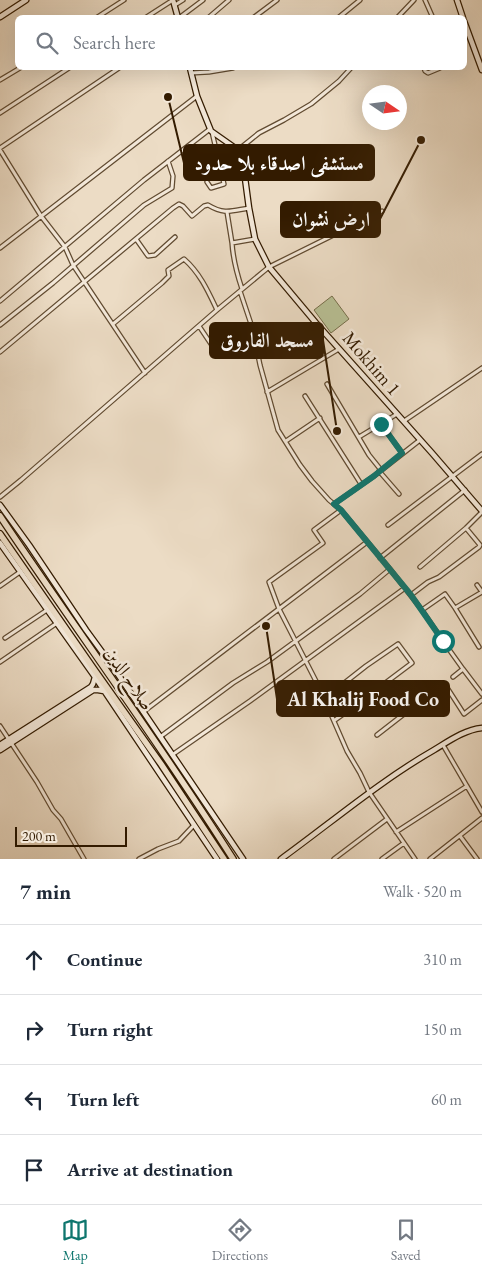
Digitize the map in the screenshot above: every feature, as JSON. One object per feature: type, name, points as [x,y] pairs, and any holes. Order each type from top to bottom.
[{"type":"highway","name":"صلاح الدين","points":[[0,516],[200,807],[233,859]]},
{"type":"highway","name":"صلاح الدين","points":[[0,534],[49,603],[96,676],[161,764],[224,859]]},
{"type":"highway","points":[[22,549],[26,540]]},
{"type":"highway","points":[[49,603],[57,601]]},
{"type":"highway","points":[[96,676],[103,674],[106,670]]},
{"type":"street","points":[[0,16],[26,0]]},
{"type":"street","points":[[101,15],[124,0]]},
{"type":"street","points":[[150,15],[173,2],[183,0]]},
{"type":"street","points":[[182,15],[203,0]]},
{"type":"street","points":[[220,0],[224,4]]},
{"type":"street","points":[[211,15],[229,0]]},
{"type":"street","points":[[258,15],[277,0]]},
{"type":"street","points":[[342,15],[360,0]]},
{"type":"street","points":[[399,15],[414,0]]},
{"type":"street","points":[[425,0],[432,15]]},
{"type":"street","points":[[457,0],[463,15]]},
{"type":"street","points":[[173,2],[177,15]]},
{"type":"street","points":[[467,28],[482,70]]},
{"type":"street","points":[[0,80],[17,70]]},
{"type":"street","points":[[0,112],[66,70]]},
{"type":"street","points":[[115,70],[0,149],[41,216],[65,246],[73,265],[145,373]]},
{"type":"street","points":[[191,70],[197,96],[211,130],[224,184],[211,188],[207,182]]},
{"type":"street","points":[[211,130],[238,150],[259,133],[310,104],[339,81],[349,70]]},
{"type":"street","points":[[0,248],[197,96]]},
{"type":"street","points":[[0,301],[168,161],[211,130]]},
{"type":"street","name":"Mokhim 1","points":[[238,150],[243,163],[255,239],[269,267],[482,512]]},
{"type":"street","points":[[0,326],[144,205],[172,188],[174,176],[168,161]]},
{"type":"street","points":[[0,352],[179,204],[192,216],[208,205],[217,211],[227,212],[249,208]]},
{"type":"street","points":[[0,497],[269,267],[382,211]]},
{"type":"street","points":[[227,212],[235,267],[278,430],[312,481],[341,510],[411,595],[482,694]]},
{"type":"street","points":[[136,239],[148,256],[155,255],[176,237]]},
{"type":"street","points":[[232,243],[255,239]]},
{"type":"street","points":[[113,324],[162,283],[168,276],[168,270],[184,259],[205,286],[217,310]]},
{"type":"street","points":[[258,356],[316,322]]},
{"type":"street","points":[[199,326],[215,350]]},
{"type":"street","points":[[267,392],[339,349]]},
{"type":"street","points":[[404,421],[482,368]]},
{"type":"street","points":[[327,384],[380,471],[399,494]]},
{"type":"street","points":[[305,396],[361,484]]},
{"type":"street","points":[[359,437],[397,414]]},
{"type":"street","points":[[286,441],[320,418]]},
{"type":"street","points":[[381,424],[402,453]]},
{"type":"street","points":[[334,504],[420,440]]},
{"type":"street","points":[[388,525],[482,454]]},
{"type":"street","points":[[380,558],[464,490]]},
{"type":"street","points":[[0,505],[26,540],[242,859]]},
{"type":"street","points":[[341,510],[314,530],[323,543],[269,582],[279,609],[348,751],[370,792],[415,859]]},
{"type":"street","points":[[420,567],[482,512]]},
{"type":"street","points":[[411,595],[479,547],[478,540],[466,528]]},
{"type":"street","points":[[143,712],[367,542]]},
{"type":"street","points":[[0,543],[96,676],[104,691],[217,859]]},
{"type":"street","points":[[160,737],[233,683],[267,662],[390,570]]},
{"type":"street","points":[[0,586],[20,572]]},
{"type":"street","points":[[455,608],[482,592],[477,585]]},
{"type":"street","points":[[172,755],[405,588]]},
{"type":"street","points":[[422,610],[445,594],[479,647]]},
{"type":"street","points":[[5,638],[47,610]]},
{"type":"street","points":[[0,662],[56,623]]},
{"type":"street","points":[[324,699],[398,644],[412,663],[334,720]]},
{"type":"street","points":[[453,677],[463,669]]},
{"type":"street","points":[[0,750],[91,687],[96,676]]},
{"type":"street","points":[[377,735],[440,686],[446,686],[464,714],[482,700]]},
{"type":"street","points":[[0,745],[10,742],[93,690],[104,691]]},
{"type":"street","points":[[0,726],[84,859]]},
{"type":"street","points":[[282,859],[412,762],[465,732],[482,728]]},
{"type":"street","points":[[442,744],[482,812]]},
{"type":"street","points":[[396,832],[467,786]]},
{"type":"street","points":[[334,859],[387,819]]},
{"type":"street","points":[[430,859],[482,819]]},
{"type":"street","points":[[139,859],[158,848],[179,841],[194,825]]},
{"type":"street","points":[[460,836],[477,859]]},
{"type":"street","points":[[382,859],[404,843]]},
{"type":"green space","points":[[332,296],[349,319],[331,333],[314,310]]},
{"type":"place","name":"مستشفى اصدقاء بلا حدود","points":[[168,97]]},
{"type":"place","name":"ارض نشوان","points":[[421,140]]},
{"type":"place","name":"مسجد الفاروق","points":[[337,431]]},
{"type":"place","name":"Al Khalij Food Co","points":[[266,626]]},
{"type":"route","points":[[381,424],[402,453],[374,476],[334,504],[405,588],[443,641]]}]
